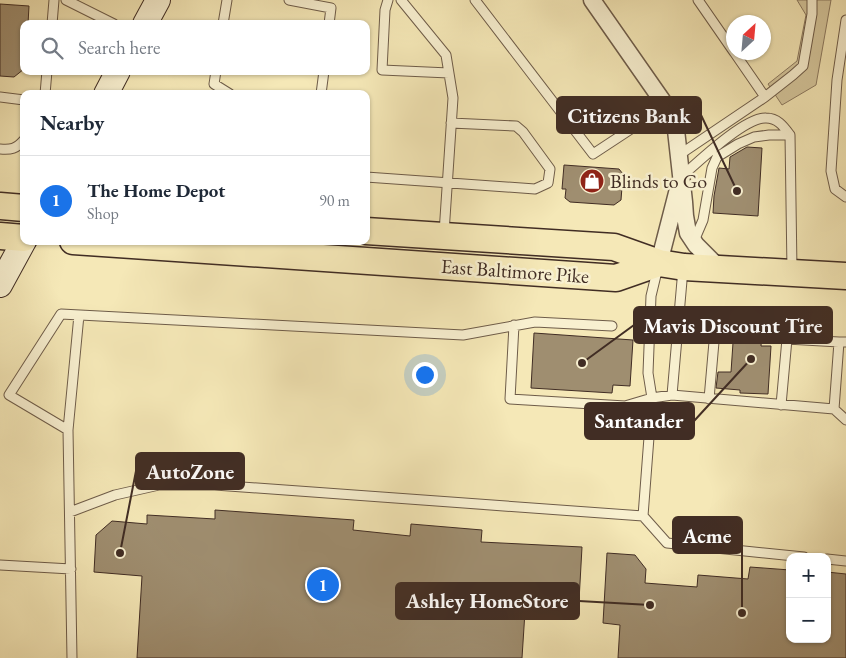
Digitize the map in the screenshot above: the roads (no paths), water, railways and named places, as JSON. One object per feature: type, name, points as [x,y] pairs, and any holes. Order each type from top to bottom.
[{"type":"main road","points":[[0,206],[20,208]]},
{"type":"main road","name":"East Baltimore Pike","points":[[370,231],[614,246],[671,265]]},
{"type":"main road","points":[[398,263],[399,233]]},
{"type":"main road","points":[[0,236],[20,239]]},
{"type":"main road","name":"East Baltimore Pike","points":[[132,245],[616,278],[671,265]]},
{"type":"main road","points":[[671,265],[846,276]]},
{"type":"street","points":[[592,0],[666,106],[676,130],[684,216],[688,233],[720,269]]},
{"type":"street","points":[[671,265],[681,177]]},
{"type":"street","points":[[0,285],[21,245]]},
{"type":"lane","points":[[52,20],[54,0]]},
{"type":"lane","points":[[66,0],[106,20]]},
{"type":"lane","points":[[224,20],[227,0]]},
{"type":"lane","points":[[289,0],[331,8],[330,20]]},
{"type":"lane","points":[[388,0],[382,70],[449,74]]},
{"type":"lane","points":[[401,0],[446,55],[453,98],[444,236]]},
{"type":"lane","points":[[475,0],[593,154],[666,106]]},
{"type":"lane","points":[[698,0],[726,40]]},
{"type":"lane","points":[[806,0],[812,14]]},
{"type":"lane","points":[[679,155],[764,97],[793,76],[803,66],[812,14],[812,0]]},
{"type":"lane","points":[[846,20],[837,80],[831,171],[835,189],[846,197]]},
{"type":"lane","points":[[739,60],[764,97]]},
{"type":"lane","points":[[46,90],[47,75]]},
{"type":"lane","points":[[215,75],[214,84],[224,90]]},
{"type":"lane","points":[[322,90],[323,75]]},
{"type":"lane","points":[[0,97],[20,100]]},
{"type":"lane","points":[[681,177],[702,158],[754,119],[768,117],[781,123],[790,135],[792,272]]},
{"type":"lane","points":[[370,177],[535,189],[548,183],[550,169],[523,132],[516,126],[451,122]]},
{"type":"lane","points":[[694,241],[703,220],[712,168],[717,157],[754,136],[790,135]]},
{"type":"lane","points":[[0,149],[10,150],[20,144]]},
{"type":"lane","points":[[671,265],[672,396]]},
{"type":"lane","points":[[643,516],[652,398],[648,373],[652,287],[671,265]]},
{"type":"lane","points":[[709,399],[716,319],[750,313],[776,316],[788,339],[781,405]]},
{"type":"lane","points":[[68,430],[9,395],[61,314],[463,335],[535,322],[612,326]]},
{"type":"lane","points":[[72,658],[68,430],[79,315]]},
{"type":"lane","points":[[514,325],[510,399],[625,406],[652,398],[672,396],[834,409],[846,420]]},
{"type":"lane","points":[[788,339],[843,342],[834,409]]},
{"type":"lane","points":[[70,512],[115,496],[159,485],[215,485],[643,516],[667,543],[786,555]]},
{"type":"lane","points":[[831,559],[846,561]]},
{"type":"lane","points":[[0,565],[71,569]]},
{"type":"place","name":"Blinds to Go","points":[[592,181]]},
{"type":"place","name":"Citizens Bank","points":[[737,191]]},
{"type":"place","name":"Santander","points":[[751,359]]},
{"type":"place","name":"Mavis Discount Tire","points":[[582,363]]},
{"type":"place","name":"AutoZone","points":[[120,553]]},
{"type":"place","name":"The Home Depot","points":[[323,585]]},
{"type":"place","name":"Ashley HomeStore","points":[[650,605]]},
{"type":"place","name":"Acme","points":[[742,613]]}]
